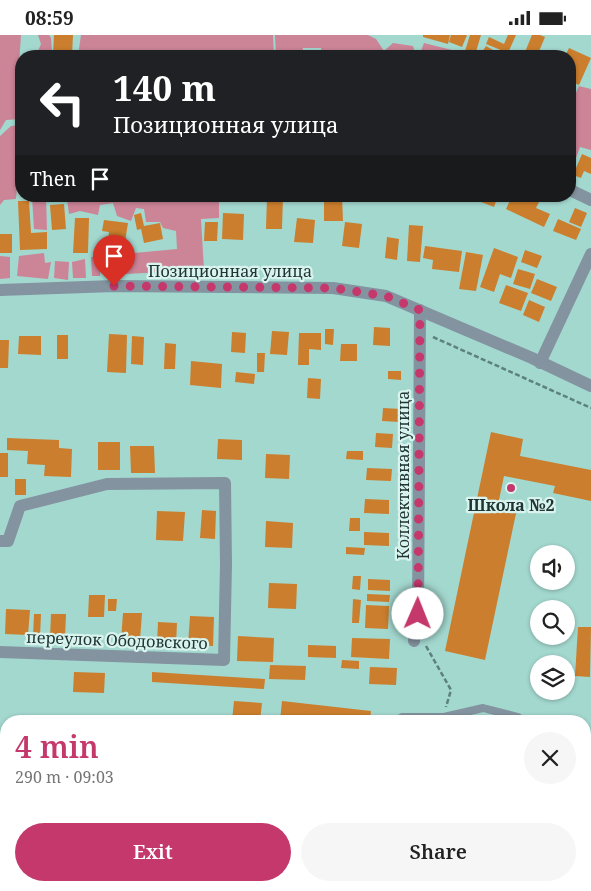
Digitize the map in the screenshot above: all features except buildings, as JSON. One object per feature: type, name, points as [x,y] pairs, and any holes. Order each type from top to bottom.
[{"type":"street","points":[[576,193],[591,200]]},
{"type":"street","points":[[540,363],[591,254]]},
{"type":"street","name":"Позиционная улица","points":[[0,290],[114,286],[333,288],[386,296],[591,386]]},
{"type":"street","name":"Коллективная улица","points":[[414,641],[418,614],[420,310]]},
{"type":"street","name":"переулок Ободовского","points":[[0,541],[8,541],[20,506],[107,484],[225,483],[224,660],[0,652]]},
{"type":"lane","points":[[458,715],[483,708],[510,715]]},
{"type":"path","points":[[420,332],[591,408]]},
{"type":"path","points":[[414,641],[425,644],[450,690],[444,715]]},
{"type":"shaded area","points":[[0,35],[21,35],[20,50],[15,50],[15,119],[6,120],[0,130]]},
{"type":"shaded area","points":[[38,35],[49,35],[52,50],[38,50],[41,44]]},
{"type":"shaded area","points":[[81,35],[273,35],[274,50],[79,50]]},
{"type":"shaded area","points":[[275,35],[368,35],[376,39],[383,50],[321,50],[321,48],[303,48],[303,50],[276,50]]},
{"type":"shaded area","points":[[393,43],[413,46],[414,50],[385,50]]},
{"type":"shaded area","points":[[424,43],[452,50],[421,50]]},
{"type":"shaded area","points":[[579,86],[591,89],[591,150],[580,147],[576,158],[576,93]]},
{"type":"shaded area","points":[[11,126],[15,126],[15,199],[4,200],[0,205],[0,136]]},
{"type":"shaded area","points":[[32,202],[46,202],[47,230],[34,229]]},
{"type":"shaded area","points":[[67,202],[219,202],[219,218],[201,219],[204,270],[106,275],[101,261],[100,276],[92,276],[91,257],[177,249],[176,231],[163,228],[160,222],[146,222],[144,209],[136,208],[131,221],[117,216],[113,203],[100,205],[98,215],[80,211],[69,214]]},
{"type":"shaded area","points":[[44,253],[45,263],[51,262],[48,279],[17,276],[19,256]]},
{"type":"shaded area","points":[[0,256],[10,257],[10,278],[0,279]]},
{"type":"shaded area","points":[[85,259],[86,278],[73,278],[72,262]]},
{"type":"shaded area","points":[[55,261],[69,262],[68,280],[54,278]]},
{"type":"place","name":"Школа №2","points":[[511,488]]},
{"type":"route","points":[[114,286],[333,288],[386,296],[420,310],[418,614]]}]
